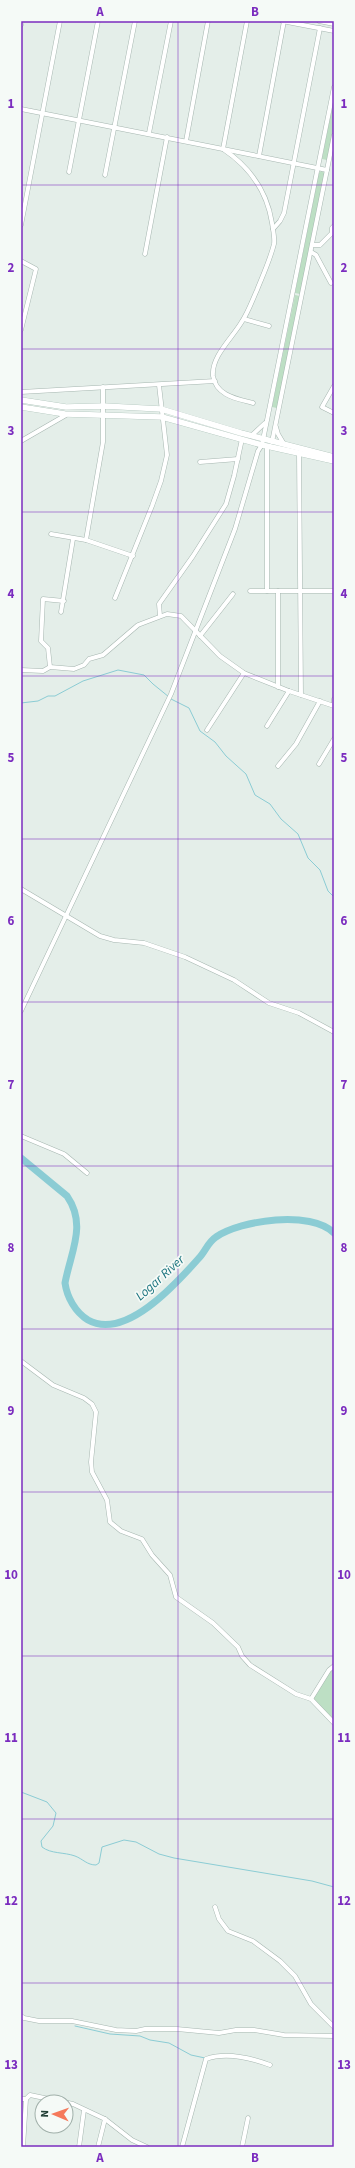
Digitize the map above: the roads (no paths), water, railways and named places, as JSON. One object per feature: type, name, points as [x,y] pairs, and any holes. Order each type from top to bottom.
[{"type":"street","points":[[21,25],[22,21]]},
{"type":"street","points":[[21,226],[60,21]]},
{"type":"street","points":[[69,172],[98,21]]},
{"type":"street","points":[[105,175],[136,21]]},
{"type":"street","points":[[149,133],[171,21]]},
{"type":"street","points":[[186,141],[208,21]]},
{"type":"street","points":[[223,149],[247,21]]},
{"type":"street","points":[[259,156],[283,21],[334,31]]},
{"type":"street","points":[[321,21],[334,24]]},
{"type":"street","points":[[273,229],[280,221],[284,213],[320,28]]},
{"type":"street","points":[[251,436],[261,428],[269,411],[334,87]]},
{"type":"street","points":[[21,108],[327,170]]},
{"type":"street","points":[[21,1011],[171,694],[194,630],[235,529],[258,451],[267,443],[276,421],[313,245],[334,135]]},
{"type":"street","points":[[145,254],[168,137]]},
{"type":"street","points":[[223,149],[234,156],[255,179],[268,207],[273,229],[274,243],[265,271],[244,319],[220,352],[214,368],[215,381],[218,387],[228,397],[253,404]]},
{"type":"street","points":[[313,245],[320,245],[332,233],[332,228],[334,226]]},
{"type":"street","points":[[311,252],[316,255],[331,283]]},
{"type":"street","points":[[21,261],[36,269],[21,330]]},
{"type":"street","points":[[244,319],[269,326]]},
{"type":"street","points":[[21,392],[215,381]]},
{"type":"street","points":[[115,598],[133,556],[161,481],[167,455],[159,385]]},
{"type":"street","points":[[334,386],[322,407],[334,413]]},
{"type":"street","points":[[86,540],[103,442],[103,387]]},
{"type":"street","points":[[21,400],[66,407],[104,406],[161,410],[251,436],[267,443],[299,453],[334,461]]},
{"type":"street","points":[[21,407],[68,414],[162,417],[242,439],[285,444],[334,457],[334,452]]},
{"type":"street","points":[[269,411],[278,413]]},
{"type":"street","points":[[21,441],[68,414]]},
{"type":"street","points":[[267,418],[267,591]]},
{"type":"street","points":[[276,421],[278,434],[285,444]]},
{"type":"street","points":[[160,616],[158,604],[193,556],[226,504],[242,439]]},
{"type":"street","points":[[299,453],[301,695]]},
{"type":"street","points":[[200,462],[238,459]]},
{"type":"street","points":[[51,534],[73,539],[86,540],[133,556]]},
{"type":"street","points":[[62,612],[73,539]]},
{"type":"street","points":[[250,591],[334,591]]},
{"type":"street","points":[[278,591],[278,687]]},
{"type":"street","points":[[200,636],[233,594]]},
{"type":"street","points":[[50,667],[48,648],[41,641],[43,599],[64,601]]},
{"type":"street","points":[[21,670],[43,671],[50,667],[74,669],[84,665],[89,660],[103,656],[138,625],[167,614],[181,616],[220,656],[244,673],[278,687],[334,706],[334,699]]},
{"type":"street","points":[[207,730],[244,673]]},
{"type":"street","points":[[267,726],[289,691]]},
{"type":"street","points":[[278,766],[296,744],[320,701]]},
{"type":"street","points":[[319,764],[334,739]]},
{"type":"street","points":[[21,889],[100,936],[114,940],[139,942],[185,957],[234,980],[269,1003],[299,1013],[334,1032]]},
{"type":"street","points":[[21,1136],[64,1154],[87,1173]]},
{"type":"street","points":[[21,1361],[53,1385],[84,1398],[92,1404],[96,1412],[91,1462],[92,1472],[107,1500],[110,1522],[115,1528],[142,1539],[152,1555],[170,1575],[176,1597],[214,1623],[238,1647],[242,1656],[250,1665],[296,1694],[311,1699],[334,1723]]},
{"type":"street","points":[[311,1699],[329,1670],[334,1666]]},
{"type":"street","points":[[214,1907],[219,1919],[228,1931],[253,1941],[280,1960],[295,1976],[311,2004],[334,2027]]},
{"type":"street","points":[[21,2016],[39,2021],[72,2022],[116,2030],[136,2031],[144,2029],[177,2029],[219,2033],[236,2030],[254,2030],[284,2035],[334,2036]]},
{"type":"street","points":[[182,2147],[196,2101],[206,2059],[234,2057],[255,2059],[270,2065]]},
{"type":"street","points":[[23,2147],[24,2099],[30,2095],[60,2100],[105,2119],[132,2140],[147,2147]]},
{"type":"street","points":[[79,2147],[84,2110]]},
{"type":"street","points":[[242,2147],[248,2118]]},
{"type":"street","points":[[98,2147],[105,2119]]},
{"type":"waterway","points":[[21,703],[38,701],[48,696],[55,696],[83,681],[118,670],[144,675],[169,697]]},
{"type":"waterway","points":[[171,699],[189,708],[200,731],[215,742],[226,756],[246,774],[255,795],[270,804],[281,819],[298,834],[308,858],[320,870],[328,891],[334,897]]},
{"type":"waterway","name":"Logar River","points":[[21,1158],[67,1196],[73,1207],[77,1228],[74,1249],[65,1283],[66,1288],[72,1304],[79,1313],[88,1320],[102,1324],[118,1323],[149,1307],[177,1282],[201,1256],[213,1239],[227,1231],[258,1222],[293,1220],[323,1226],[334,1233]]},
{"type":"waterway","points":[[21,1792],[47,1802],[56,1813],[53,1826],[41,1841],[42,1847],[49,1851],[75,1856],[90,1864],[96,1865],[99,1863],[102,1847],[124,1840],[136,1842],[159,1854],[174,1858],[312,1881],[334,1887]]},
{"type":"waterway","points":[[75,2026],[110,2034],[140,2036],[150,2040],[169,2043],[191,2055],[205,2058]]}]
